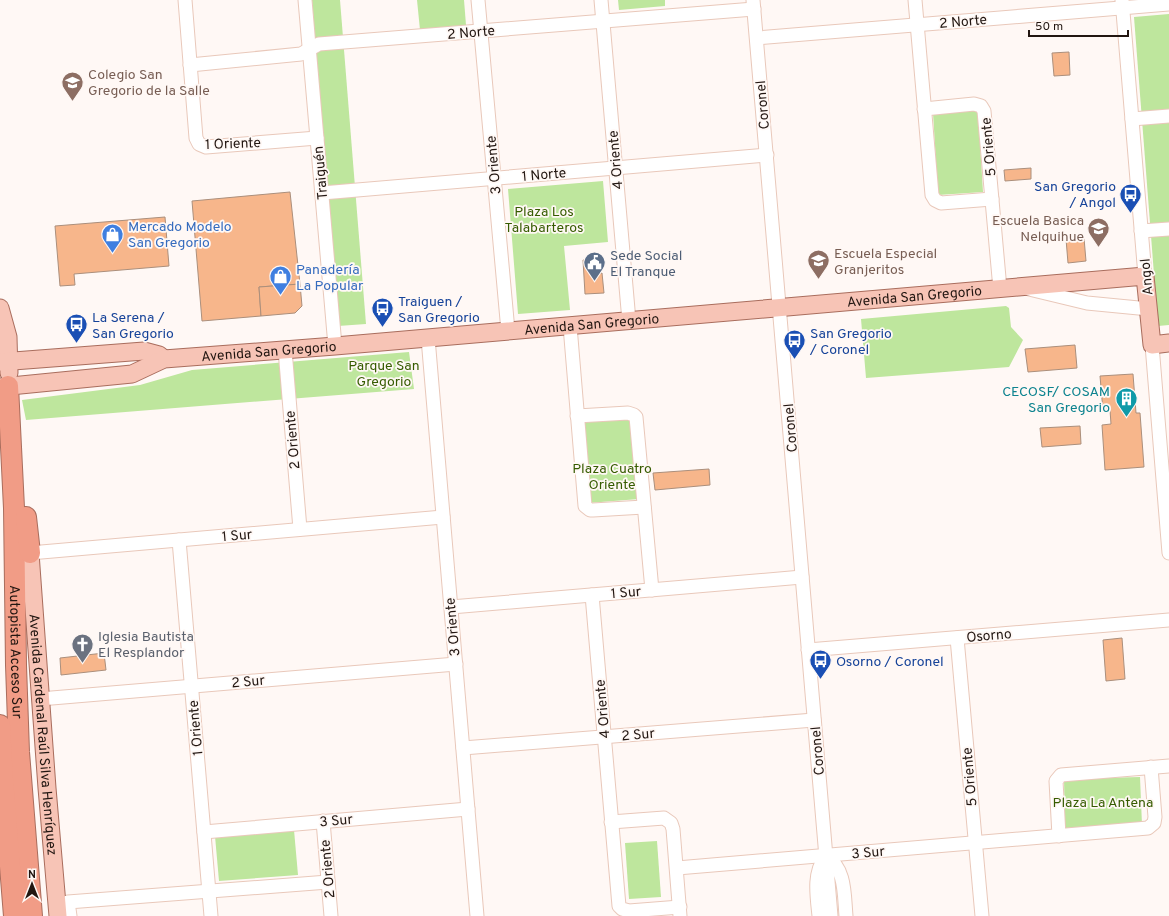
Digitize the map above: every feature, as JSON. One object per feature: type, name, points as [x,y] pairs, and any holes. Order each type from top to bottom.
[{"type":"highway","name":"Autopista Acceso Sur","points":[[4,387],[11,441],[14,508],[16,672],[19,752],[32,916]]},
{"type":"highway","points":[[11,441],[20,484],[30,553]]},
{"type":"highway","name":"Autopista Acceso Sur","points":[[0,725],[14,916]]},
{"type":"main road","name":"Avenida San Gregorio","points":[[4,387],[132,374],[164,358],[335,346],[1145,276]]},
{"type":"main road","name":"Angol","points":[[1145,276],[1152,345]]},
{"type":"main road","points":[[0,308],[8,337],[4,387]]},
{"type":"main road","points":[[1152,345],[1169,343]]},
{"type":"main road","name":"Avenida San Gregorio","points":[[5,362],[144,351],[164,358]]},
{"type":"main road","name":"Avenida Cardenal Raúl Silva Henríquez","points":[[30,553],[40,699],[58,916]]},
{"type":"main road","points":[[47,788],[62,852],[69,909]]},
{"type":"street","name":"1 Oriente","points":[[185,0],[197,142],[202,146],[317,138]]},
{"type":"street","name":"Traiguén","points":[[306,0],[335,346]]},
{"type":"street","name":"3 Oriente","points":[[478,0],[508,331]]},
{"type":"street","name":"4 Oriente","points":[[601,0],[629,321]]},
{"type":"street","points":[[915,0],[916,25],[933,198],[941,203],[992,199]]},
{"type":"street","name":"2 Norte","points":[[190,65],[301,54],[319,44],[603,21],[754,4]]},
{"type":"street","name":"Coronel","points":[[754,4],[831,916]]},
{"type":"street","name":"2 Norte","points":[[757,38],[916,25],[1122,4],[1169,4]]},
{"type":"street","name":"Angol","points":[[1122,4],[1145,276]]},
{"type":"street","name":"5 Oriente","points":[[924,109],[974,104],[978,104],[983,108],[1000,289]]},
{"type":"street","points":[[1132,119],[1169,116]]},
{"type":"street","name":"1 Norte","points":[[322,193],[767,154]]},
{"type":"street","points":[[1142,231],[1169,229]]},
{"type":"street","points":[[1086,282],[1087,303]]},
{"type":"street","name":"Avenida San Gregorio","points":[[1019,287],[1087,303],[1149,309]]},
{"type":"street","points":[[570,326],[585,506],[593,510],[644,507]]},
{"type":"street","name":"3 Oriente","points":[[428,338],[477,916]]},
{"type":"street","name":"Angol","points":[[1152,345],[1169,553]]},
{"type":"street","name":"2 Oriente","points":[[284,350],[300,529]]},
{"type":"street","points":[[577,416],[628,412],[634,414],[637,421],[652,590]]},
{"type":"street","name":"1 Sur","points":[[30,553],[443,517]]},
{"type":"street","name":"1 Oriente","points":[[179,540],[211,916]]},
{"type":"street","name":"1 Sur","points":[[451,607],[802,577]]},
{"type":"street","name":"4 Oriente","points":[[592,595],[611,822],[618,902],[622,909],[629,911],[680,912],[677,868],[671,822],[664,818],[611,822]]},
{"type":"street","name":"Osorno","points":[[808,650],[1169,620]]},
{"type":"street","name":"5 Oriente","points":[[957,638],[982,916]]},
{"type":"street","name":"2 Sur","points":[[40,699],[456,664]]},
{"type":"street","name":"2 Sur","points":[[463,748],[814,720]]},
{"type":"street","points":[[1059,836],[1056,785],[1058,777],[1065,774],[1169,766]]},
{"type":"street","name":"3 Sur","points":[[677,868],[1144,829],[1152,826],[1155,817],[1151,767]]},
{"type":"street","name":"3 Sur","points":[[204,832],[468,809]]},
{"type":"street","name":"2 Oriente","points":[[323,821],[331,916]]},
{"type":"street","points":[[826,856],[834,862],[841,873],[846,916]]},
{"type":"street","name":"Coronel","points":[[819,916],[817,880],[820,866],[826,856]]},
{"type":"street","points":[[69,909],[209,891],[328,882]]},
{"type":"green space","points":[[312,0],[340,0],[366,324],[338,326]]},
{"type":"green space","points":[[417,0],[464,0],[466,25],[420,30]]},
{"type":"green space","points":[[618,0],[665,0],[665,6],[619,10]]},
{"type":"green space","points":[[1169,14],[1169,325],[1158,326],[1134,17]]},
{"type":"green space","points":[[978,110],[983,192],[938,195],[933,113]]},
{"type":"green space","name":"Plaza Los Talabarteros","points":[[603,181],[608,242],[564,246],[570,310],[518,314],[508,189]]},
{"type":"green space","points":[[1006,306],[1009,308],[1011,327],[1023,340],[1009,367],[866,378],[861,319]]},
{"type":"green space","name":"Parque San Gregorio","points":[[409,352],[414,389],[26,420],[22,400],[140,385],[192,370]]},
{"type":"green space","name":"Plaza Cuatro Oriente","points":[[627,416],[632,421],[639,499],[588,503],[584,419]]},
{"type":"green space","name":"Plaza La Antena","points":[[1140,777],[1142,825],[1065,828],[1064,779]]},
{"type":"green space","points":[[294,830],[298,875],[219,881],[215,836]]},
{"type":"green space","points":[[657,841],[661,897],[629,899],[625,843]]},
{"type":"building","points":[[1069,52],[1070,75],[1054,76],[1052,53]]},
{"type":"building","points":[[1031,168],[1031,179],[1005,181],[1004,170]]},
{"type":"building","points":[[290,192],[300,284],[259,287],[261,316],[202,321],[192,201]]},
{"type":"building","points":[[165,217],[169,266],[74,274],[75,285],[60,286],[55,226]]},
{"type":"building","points":[[1084,238],[1086,261],[1068,263],[1066,239]]},
{"type":"building","name":"Sede Social El Tranque","points":[[595,259],[596,274],[602,273],[604,293],[585,294],[583,260]]},
{"type":"building","name":"Panadería La Popular","points":[[300,284],[302,306],[295,313],[261,316],[259,287]]},
{"type":"building","points":[[1075,345],[1077,368],[1028,372],[1025,349]]},
{"type":"building","name":"CECOSF/ COSAM San Gregorio","points":[[1133,374],[1136,413],[1140,413],[1144,467],[1105,470],[1102,425],[1111,424],[1110,410],[1103,411],[1100,376]]},
{"type":"building","points":[[1080,426],[1081,444],[1042,447],[1040,428]]},
{"type":"building","points":[[709,469],[710,485],[655,490],[653,473]]},
{"type":"building","points":[[1122,638],[1125,679],[1106,681],[1103,640]]},
{"type":"building","name":"Iglesia Bautista El Resplandor","points":[[104,653],[106,670],[61,675],[60,658]]},
{"type":"place","name":"Colegio San Gregorio de la Salle","points":[[72,102]]},
{"type":"place","name":"San Gregorio / Angol","points":[[1131,214]]},
{"type":"place","name":"Escuela Basica Nelquihue","points":[[1099,248]]},
{"type":"place","name":"Mercado Modelo San Gregorio","points":[[113,254]]},
{"type":"place","name":"Escuela Especial Granjeritos","points":[[818,280]]},
{"type":"place","name":"Sede Social El Tranque","points":[[594,282]]},
{"type":"place","name":"Panadería La Popular","points":[[280,296]]},
{"type":"place","name":"Traiguen / San Gregorio","points":[[382,328]]},
{"type":"place","name":"La Serena / San Gregorio","points":[[77,344]]},
{"type":"place","name":"San Gregorio / Coronel","points":[[794,360]]},
{"type":"place","name":"CECOSF/ COSAM San Gregorio","points":[[1126,418]]},
{"type":"place","name":"Iglesia Bautista El Resplandor","points":[[83,664]]},
{"type":"place","name":"Osorno / Coronel","points":[[821,680]]}]
